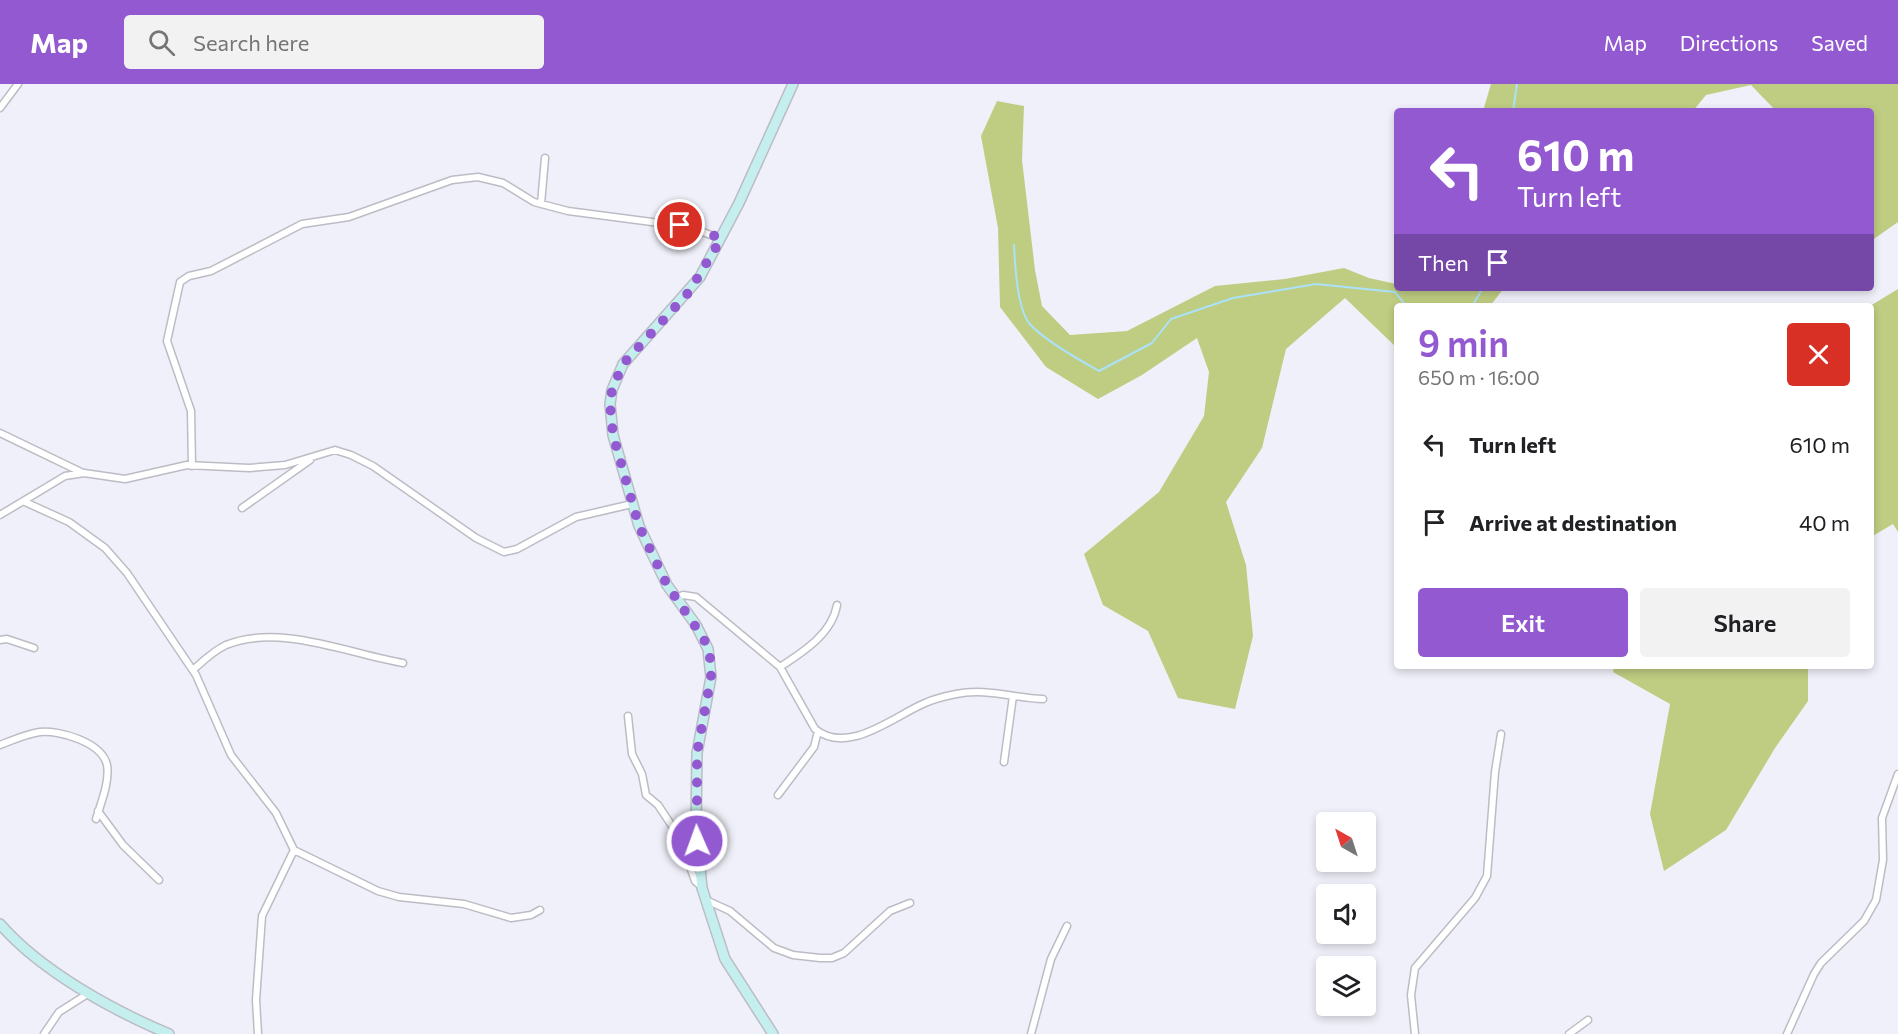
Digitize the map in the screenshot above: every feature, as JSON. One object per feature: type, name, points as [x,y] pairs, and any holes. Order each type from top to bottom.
[{"type":"street","points":[[0,108],[18,84]]},
{"type":"street","points":[[773,1034],[725,959],[702,888],[696,828],[697,753],[711,677],[711,661],[700,632],[676,598],[648,546],[632,504],[610,419],[614,384],[632,351],[689,292],[721,239],[793,84]]},
{"type":"street","points":[[541,204],[545,158]]},
{"type":"street","points":[[192,466],[192,411],[167,341],[180,282],[189,276],[211,271],[302,224],[349,217],[452,180],[478,177],[503,183],[541,204],[568,211],[690,227],[721,239]]},
{"type":"street","points":[[0,433],[84,473],[125,479],[192,466],[285,465],[334,450],[351,455],[394,480],[476,538],[504,552],[517,549],[576,517],[632,504]]},
{"type":"street","points":[[242,508],[316,455]]},
{"type":"street","points":[[0,515],[65,477],[84,473]]},
{"type":"street","points":[[25,502],[69,522],[105,548],[127,573],[193,670],[211,704],[231,755],[276,813],[294,850],[378,891],[399,897],[464,903],[512,918],[531,915],[540,910]]},
{"type":"street","points":[[676,598],[689,595],[706,603],[780,666],[818,731],[831,736],[849,737],[871,733],[927,702],[955,694],[981,690],[1043,699]]},
{"type":"street","points":[[780,666],[809,646],[831,625],[837,605]]},
{"type":"street","points":[[193,670],[226,645],[270,638],[306,640],[404,663]]},
{"type":"street","points":[[0,640],[7,639],[34,648]]},
{"type":"street","points":[[1004,762],[1012,696]]},
{"type":"street","points":[[628,716],[632,754],[642,774],[646,795],[658,806],[680,838],[695,881],[702,888]]},
{"type":"street","points":[[778,795],[814,747],[818,731]]},
{"type":"street","points":[[0,745],[27,735],[52,732],[96,749],[104,757],[107,766],[96,819]]},
{"type":"street","points":[[1415,1034],[1411,995],[1415,968],[1475,898],[1487,876],[1495,772],[1501,734]]},
{"type":"street","points":[[1786,1034],[1818,968],[1864,921],[1876,900],[1883,860],[1882,818],[1898,774]]},
{"type":"street","points":[[98,811],[123,845],[159,880]]},
{"type":"street","points":[[258,1034],[256,1000],[262,916],[294,850]]},
{"type":"street","points":[[708,904],[730,911],[774,948],[793,955],[832,958],[844,953],[890,911],[910,903]]},
{"type":"street","points":[[0,924],[23,947],[89,993],[169,1034]]},
{"type":"street","points":[[1031,1034],[1051,959],[1067,926]]},
{"type":"street","points":[[44,1034],[59,1012],[89,993]]},
{"type":"street","points":[[1569,1034],[1588,1020]]},
{"type":"green space","points":[[1491,84],[1898,84],[1898,222],[1874,239],[1874,108],[1773,108],[1751,85],[1706,95],[1695,108],[1484,108]]},
{"type":"green space","points":[[997,101],[1024,106],[1022,160],[1035,270],[1042,306],[1070,335],[1127,331],[1215,286],[1285,279],[1344,268],[1369,278],[1394,284],[1394,291],[1502,291],[1492,303],[1394,303],[1394,345],[1345,298],[1286,349],[1262,448],[1226,502],[1246,565],[1253,636],[1235,709],[1178,698],[1148,631],[1103,605],[1084,554],[1159,492],[1204,416],[1209,372],[1197,338],[1142,375],[1098,399],[1046,367],[1000,307],[998,228],[981,136]]},
{"type":"green space","points":[[1898,289],[1898,532],[1893,524],[1874,535],[1874,304]]},
{"type":"green space","points":[[1614,669],[1808,669],[1808,701],[1775,748],[1726,830],[1664,871],[1650,814],[1670,704],[1613,672]]},
{"type":"waterway","points":[[1513,108],[1517,84]]},
{"type":"waterway","points":[[1014,245],[1019,297],[1029,323],[1052,343],[1099,371],[1152,343],[1171,319],[1233,298],[1316,284],[1395,292],[1404,303]]},
{"type":"waterway","points":[[1474,303],[1481,291]]},
{"type":"route","points":[[680,225],[702,230],[721,239],[689,292],[632,351],[623,364],[612,390],[610,419],[639,526],[667,585],[686,609],[704,639],[711,661],[711,677],[697,753],[697,841]]}]
